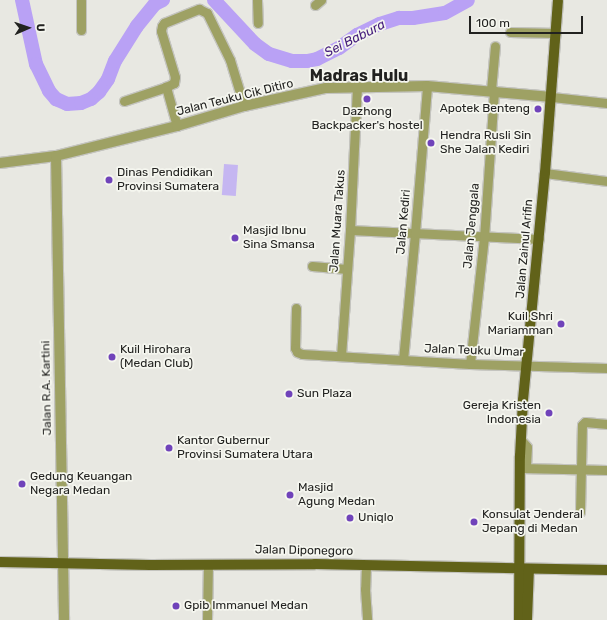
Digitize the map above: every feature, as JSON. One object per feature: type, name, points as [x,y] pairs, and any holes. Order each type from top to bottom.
[{"type":"main road","name":"Jalan Zainul Arifin","points":[[519,620],[519,569],[523,468],[521,440],[552,96],[558,0]]},
{"type":"main road","name":"Jalan Diponegoro","points":[[0,562],[366,565],[607,570]]},
{"type":"main road","points":[[527,620],[529,569]]},
{"type":"street","points":[[81,0],[81,30]]},
{"type":"street","points":[[257,0],[258,23]]},
{"type":"street","points":[[124,101],[174,83],[175,77],[161,31],[162,26],[164,23],[199,9],[204,10],[207,13],[230,60],[244,106]]},
{"type":"street","points":[[510,32],[556,33]]},
{"type":"street","name":"Jalan Jenggala","points":[[470,364],[484,238],[495,46]]},
{"type":"street","name":"Jalan Teuku Cik Ditiro","points":[[0,163],[56,156],[177,126],[244,106],[326,88],[427,86],[493,90],[552,96]]},
{"type":"street","name":"Jalan Kediri","points":[[403,360],[427,86]]},
{"type":"street","points":[[166,87],[177,126]]},
{"type":"street","name":"Jalan Muara Takus","points":[[341,356],[350,230],[357,87]]},
{"type":"street","points":[[552,96],[607,103]]},
{"type":"street","name":"Jalan R.A. Kartini","points":[[56,156],[64,620]]},
{"type":"street","points":[[545,173],[607,181]]},
{"type":"street","points":[[350,230],[484,238],[539,239]]},
{"type":"street","points":[[312,266],[347,269]]},
{"type":"street","name":"Jalan Teuku Umar","points":[[296,308],[295,348],[297,352],[302,354],[470,364],[607,368]]},
{"type":"street","points":[[580,512],[582,425],[585,422],[607,424]]},
{"type":"street","points":[[523,468],[607,470]]},
{"type":"street","points":[[207,620],[208,564]]},
{"type":"street","points":[[366,565],[365,589],[367,620]]},
{"type":"shaded area","points":[[224,164],[238,165],[236,196],[222,195]]},
{"type":"waterway","name":"Sei Babura","points":[[22,0],[36,64],[49,91],[56,99],[67,104],[81,103],[91,99],[99,92],[108,79],[115,61],[137,26],[155,4],[163,0]]},
{"type":"waterway","name":"Sei Babura","points":[[214,0],[255,44],[269,54],[292,61],[317,59],[339,48],[357,35],[380,24],[399,18],[413,18],[445,13],[468,0]]},
{"type":"place","name":"Dazhong Backpacker's hostel","points":[[367,99]]},
{"type":"place","name":"Apotek Benteng","points":[[538,109]]},
{"type":"place","name":"Hendra Rusli Sin She Jalan Kediri","points":[[431,143]]},
{"type":"place","name":"Dinas Pendidikan Provinsi Sumatera","points":[[109,180]]},
{"type":"place","name":"Masjid Ibnu Sina Smansa","points":[[235,238]]},
{"type":"place","name":"Kuil Shri Mariamman","points":[[561,324]]},
{"type":"place","name":"Kuil Hirohara (Medan Club)","points":[[112,357]]},
{"type":"place","name":"Sun Plaza","points":[[289,394]]},
{"type":"place","name":"Gereja Kristen Indonesia","points":[[549,413]]},
{"type":"place","name":"Kantor Gubernur Provinsi Sumatera Utara","points":[[169,448]]},
{"type":"place","name":"Gedung Keuangan Negara Medan","points":[[22,484]]},
{"type":"place","name":"Masjid Agung Medan","points":[[290,495]]},
{"type":"place","name":"Uniqlo","points":[[350,518]]},
{"type":"place","name":"Konsulat Jenderal Jepang di Medan","points":[[474,522]]},
{"type":"place","name":"Gpib Immanuel Medan","points":[[176,606]]},
{"type":"district","name":"Madras Hulu","points":[[359,76]]}]
